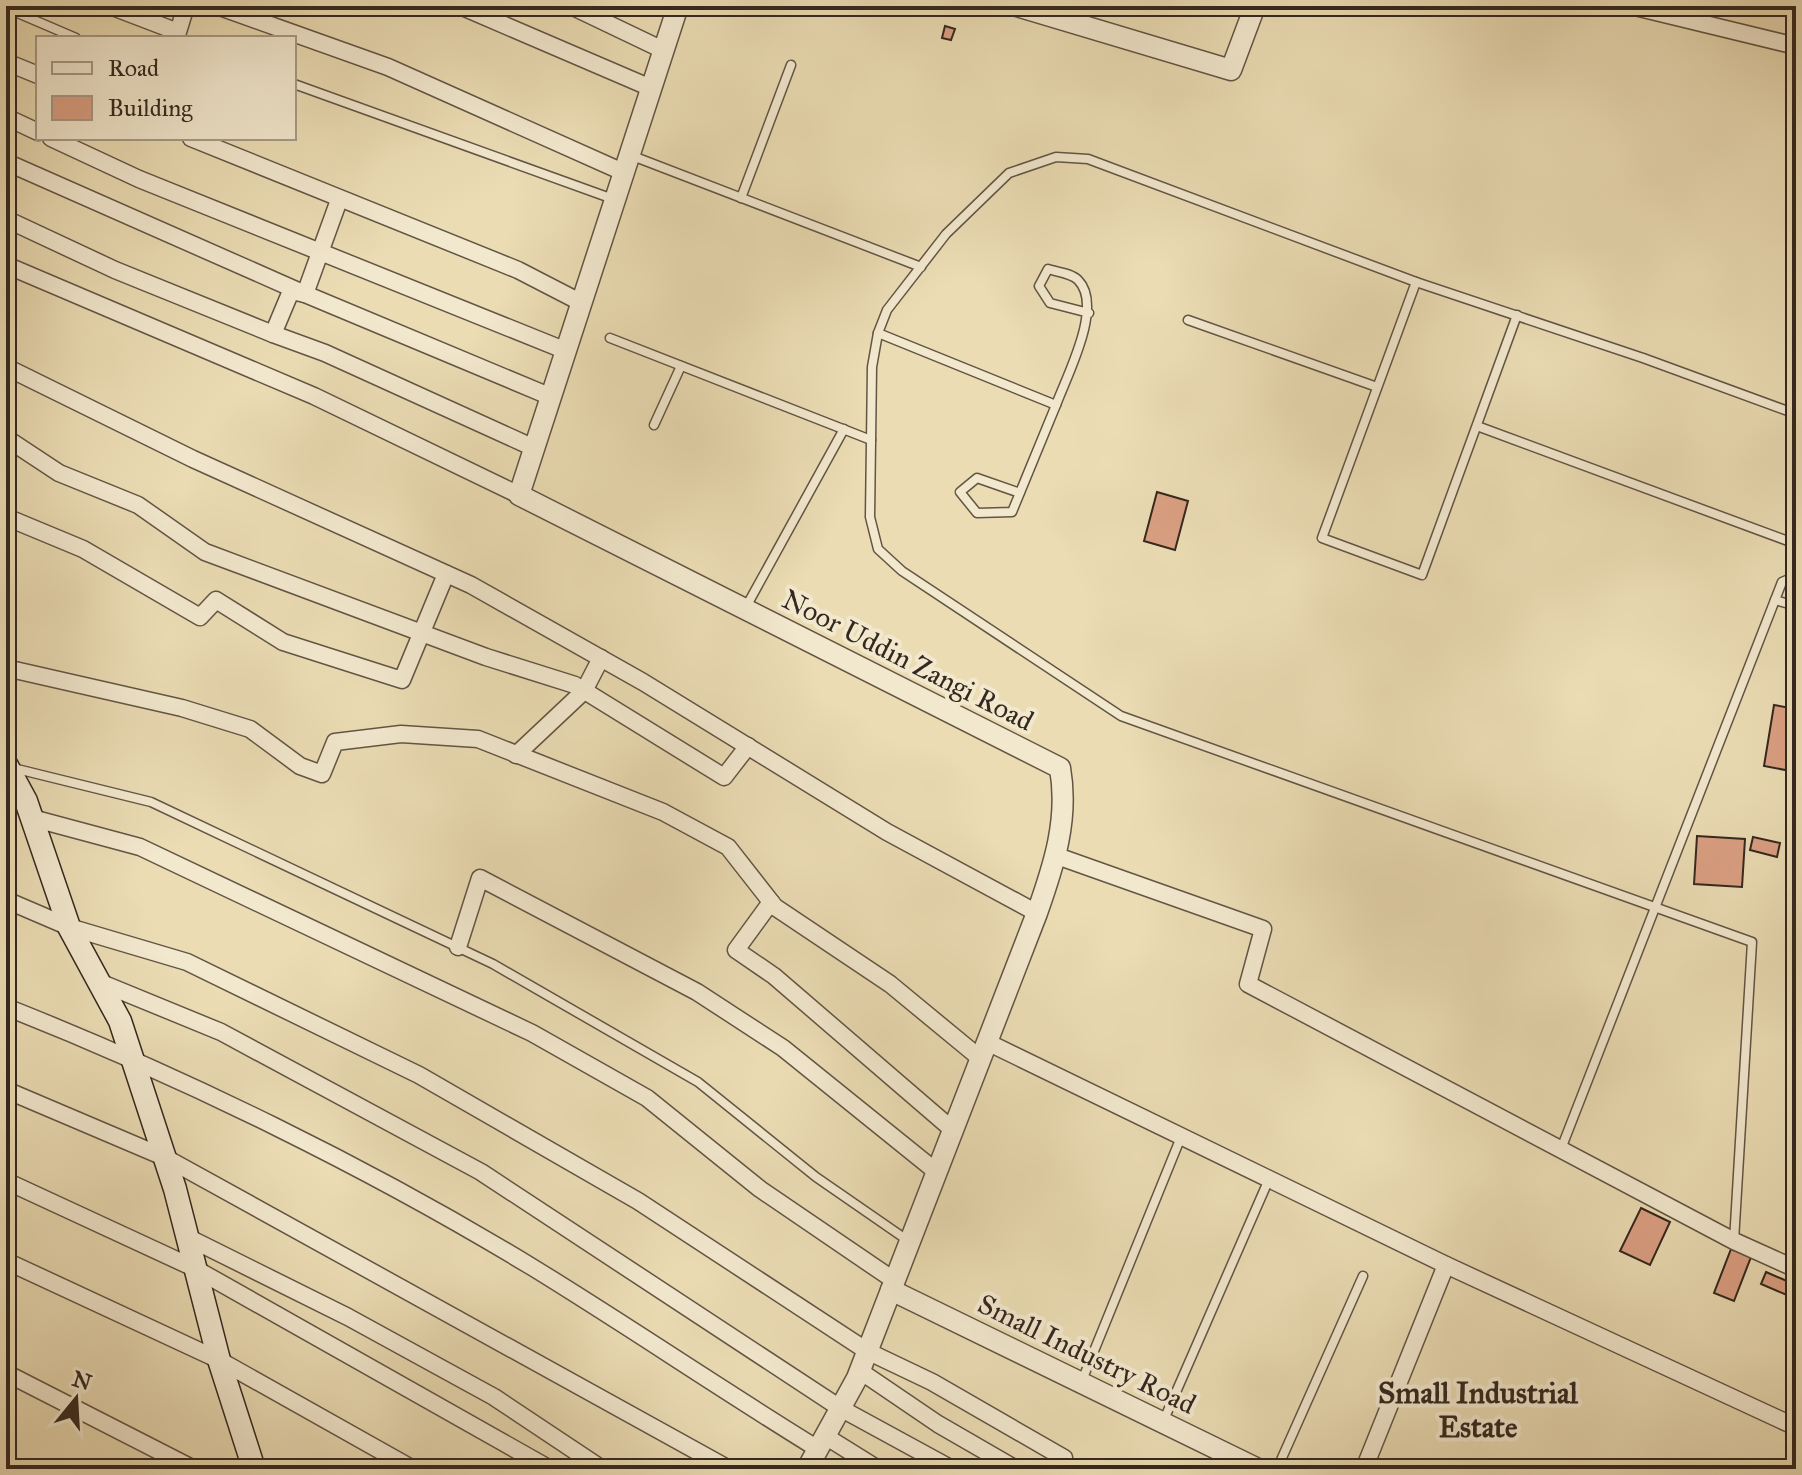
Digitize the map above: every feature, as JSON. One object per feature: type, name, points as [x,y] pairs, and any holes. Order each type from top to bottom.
[{"type":"main road","points":[[7,765],[32,818],[69,927],[120,1021],[166,1158],[219,1360],[254,1469]]},
{"type":"street","points":[[110,6],[178,32],[186,6]]},
{"type":"street","points":[[217,6],[388,67],[626,163]]},
{"type":"street","points":[[460,6],[651,88]]},
{"type":"street","points":[[571,6],[663,50]]},
{"type":"street","points":[[6,265],[314,396],[519,495],[532,447],[678,6]]},
{"type":"street","points":[[1017,6],[1231,70],[1255,6]]},
{"type":"street","points":[[1631,6],[1665,10],[1796,46]]},
{"type":"street","points":[[6,62],[36,74]]},
{"type":"street","points":[[6,117],[36,131]]},
{"type":"street","points":[[55,140],[139,179],[564,350]]},
{"type":"street","points":[[196,140],[518,270],[580,302]]},
{"type":"street","points":[[6,162],[305,294],[549,396]]},
{"type":"street","points":[[305,294],[339,200]]},
{"type":"street","points":[[6,219],[115,270],[325,353],[532,447]]},
{"type":"street","points":[[273,334],[291,291],[305,294]]},
{"type":"street","points":[[8,373],[446,574],[601,658],[887,832],[1037,913]]},
{"type":"street","points":[[6,438],[59,473],[138,505],[205,552],[584,691],[724,777],[748,746]]},
{"type":"street","name":"Noor Uddin Zangi Road","points":[[519,495],[1060,768],[1065,793],[1057,856],[1037,913],[860,1371],[807,1469]]},
{"type":"street","points":[[6,517],[83,549],[200,617],[216,600],[283,642],[402,680],[446,574]]},
{"type":"street","points":[[516,755],[584,691],[601,658]]},
{"type":"street","points":[[6,668],[182,708],[250,729],[300,766],[322,774],[335,742],[401,734],[478,739],[663,812],[728,847],[771,902],[984,1050],[1182,1136],[1446,1265],[1796,1427]]},
{"type":"street","points":[[32,818],[140,847],[532,1033],[647,1098],[760,1189],[893,1286]]},
{"type":"street","points":[[1057,856],[1263,929],[1248,984],[1734,1241],[1796,1269]]},
{"type":"street","points":[[458,947],[480,878],[697,992],[783,1048],[938,1173]]},
{"type":"street","points":[[6,900],[69,927],[187,962],[419,1075],[638,1201],[867,1351],[1013,1426],[1064,1458],[1065,1469]]},
{"type":"street","points":[[771,902],[736,950],[774,976],[954,1131]]},
{"type":"street","points":[[99,982],[221,1032],[481,1172],[840,1408],[952,1469]]},
{"type":"street","points":[[6,1007],[277,1129],[490,1243],[821,1442],[878,1469]]},
{"type":"street","points":[[6,1090],[166,1158],[729,1469]]},
{"type":"street","points":[[6,1181],[194,1268],[550,1469]]},
{"type":"street","points":[[187,1237],[348,1317],[494,1397],[602,1469]]},
{"type":"street","points":[[6,1261],[219,1360],[413,1469]]},
{"type":"street","points":[[1364,1469],[1446,1265]]},
{"type":"street","name":"Small Industry Road","points":[[893,1286],[1081,1383],[1258,1469]]},
{"type":"street","points":[[860,1371],[938,1424],[1016,1469]]},
{"type":"street","points":[[6,1373],[194,1469]]},
{"type":"lane","points":[[6,8],[71,36]]},
{"type":"lane","points":[[741,198],[791,65]]},
{"type":"lane","points":[[296,85],[614,200]]},
{"type":"lane","points":[[1734,1241],[1752,942],[1121,716],[902,571],[878,549],[870,517],[872,367],[878,333],[887,310],[946,234],[1009,173],[1056,157],[1088,159],[1416,282],[1796,414]]},
{"type":"lane","points":[[626,163],[741,198],[921,267]]},
{"type":"lane","points":[[1020,493],[977,478],[960,492],[977,513],[1012,512],[1020,493],[1056,405],[1089,313],[1085,290],[1076,277],[1048,269],[1039,286],[1050,303],[1089,313]]},
{"type":"lane","points":[[1416,282],[1322,538],[1422,575],[1517,315]]},
{"type":"lane","points":[[1188,320],[1377,387]]},
{"type":"lane","points":[[878,333],[1056,405]]},
{"type":"lane","points":[[610,338],[871,440]]},
{"type":"lane","points":[[654,425],[681,366]]},
{"type":"lane","points":[[1477,426],[1796,544]]},
{"type":"lane","points":[[745,609],[844,429]]},
{"type":"lane","points":[[1560,1149],[1782,582],[1796,576]]},
{"type":"lane","points":[[1775,600],[1796,606]]},
{"type":"lane","points":[[7,765],[151,802],[458,947],[698,1082],[816,1177],[910,1242]]},
{"type":"lane","points":[[1081,1383],[1182,1136]]},
{"type":"lane","points":[[1163,1423],[1269,1179]]},
{"type":"lane","points":[[1277,1469],[1363,1276]]},
{"type":"building","points":[[945,26],[955,29],[951,40],[942,38]]},
{"type":"building","points":[[1157,492],[1188,501],[1175,550],[1144,541]]},
{"type":"building","points":[[1774,705],[1796,709],[1796,772],[1764,766]]},
{"type":"building","points":[[1697,836],[1745,839],[1742,887],[1694,884]]},
{"type":"building","points":[[1753,837],[1780,843],[1777,857],[1750,850]]},
{"type":"building","points":[[1641,1208],[1670,1222],[1650,1265],[1620,1251]]},
{"type":"building","points":[[1731,1249],[1751,1257],[1734,1301],[1714,1293]]},
{"type":"building","points":[[1766,1272],[1796,1285],[1796,1299],[1761,1284]]},
{"type":"district","name":"Small Industrial Estate","points":[[1478,1410]]}]
